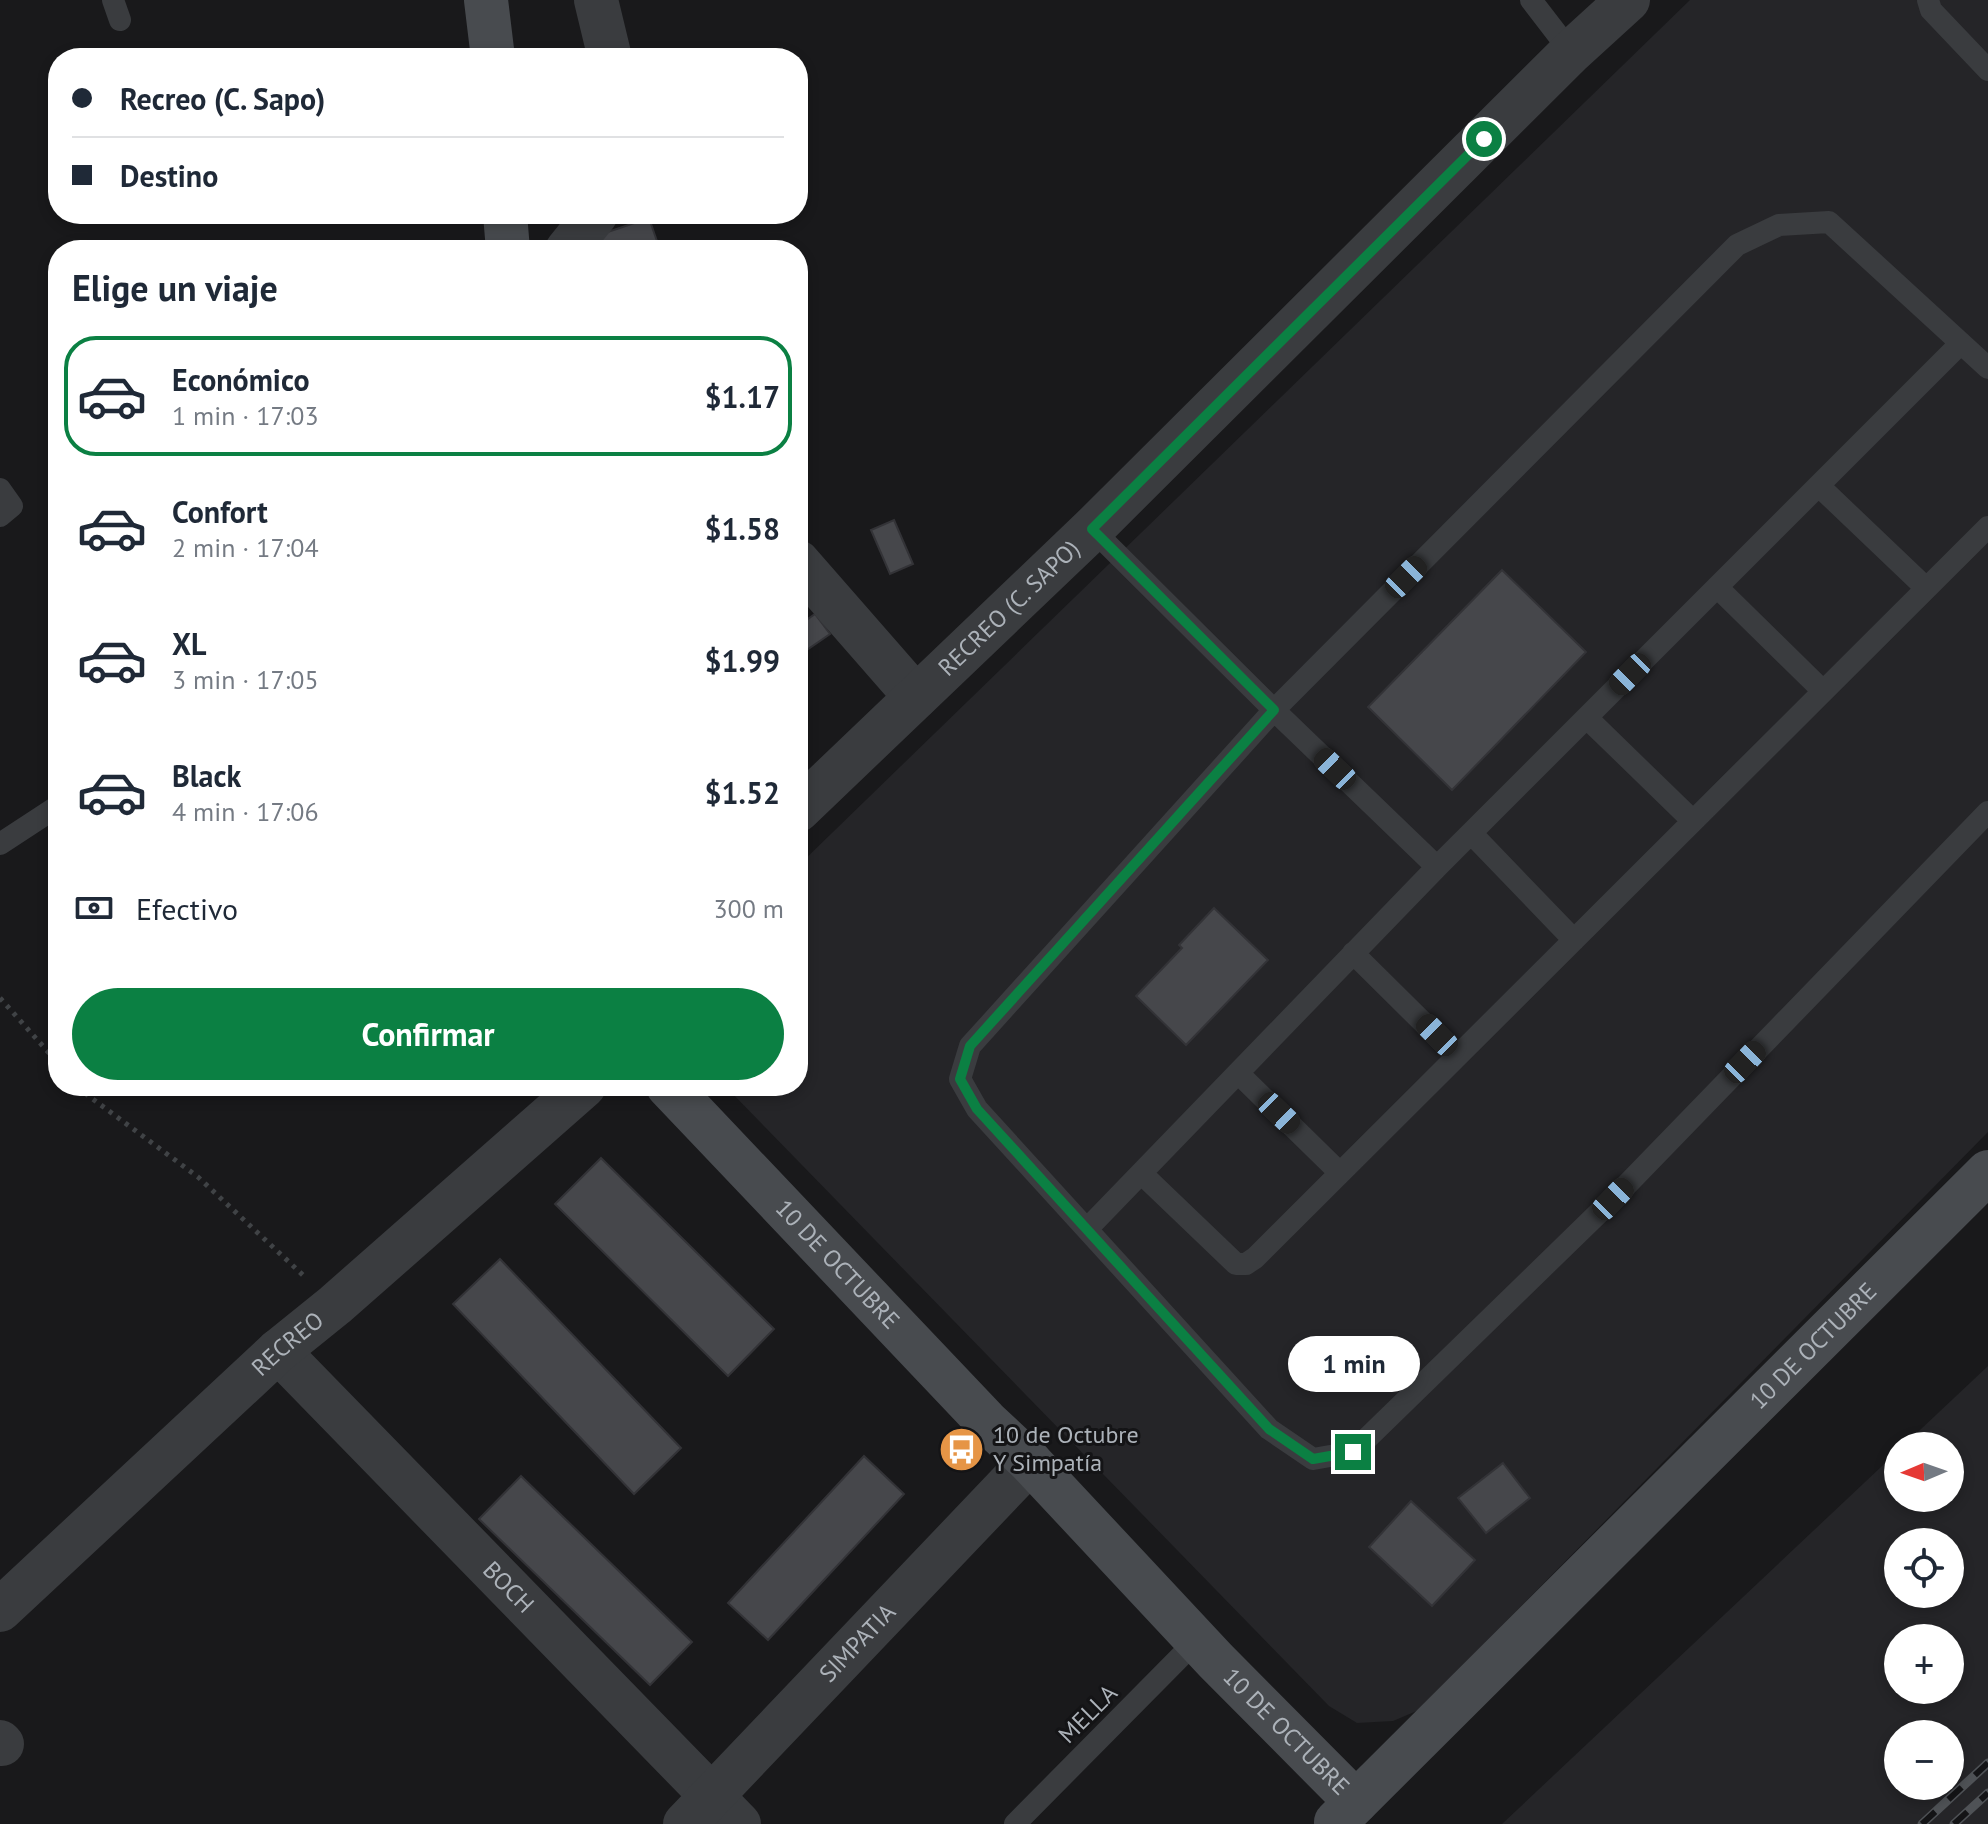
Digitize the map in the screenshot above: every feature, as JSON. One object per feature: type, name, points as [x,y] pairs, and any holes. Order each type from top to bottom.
[{"type":"main road","points":[[486,0],[492,48]]},
{"type":"main road","name":"10 DE OCTUBRE","points":[[677,1096],[1197,1640],[1345,1813],[1988,1172]]},
{"type":"street","points":[[596,0],[608,48]]},
{"type":"street","name":"RECREO (C. SAPO)","points":[[808,800],[1092,529],[1571,52],[1628,0]]},
{"type":"street","points":[[575,240],[588,224]]},
{"type":"street","points":[[808,573],[916,697]]},
{"type":"street","name":"RECREO","points":[[0,1610],[278,1351],[335,1305],[573,1096]]},
{"type":"street","name":"BOCH","points":[[278,1351],[713,1815]]},
{"type":"street","name":"SIMPATIA","points":[[713,1815],[1030,1462]]},
{"type":"lane","points":[[1531,0],[1571,52]]},
{"type":"lane","points":[[1928,0],[1931,10],[1988,70]]},
{"type":"lane","points":[[1988,368],[1829,222],[1779,225],[1737,245],[1274,710],[970,1046],[960,1079],[977,1109],[1269,1429],[1313,1459],[1353,1452],[1613,1199],[1988,812]]},
{"type":"lane","points":[[1087,1229],[1437,867],[1961,343]]},
{"type":"lane","points":[[1819,486],[1926,588]]},
{"type":"lane","points":[[0,489],[12,506],[0,516]]},
{"type":"lane","points":[[1141,1173],[1236,1264],[1246,1264],[1988,527]]},
{"type":"lane","points":[[1092,529],[1437,867]]},
{"type":"lane","points":[[1717,587],[1823,691]]},
{"type":"lane","points":[[1587,718],[1693,821]]},
{"type":"lane","points":[[0,844],[48,813]]},
{"type":"lane","points":[[1471,833],[1574,940]]},
{"type":"lane","points":[[1353,953],[1457,1056]]},
{"type":"lane","points":[[1238,1073],[1340,1173]]},
{"type":"lane","name":"MELLA","points":[[1015,1824],[1197,1640]]},
{"type":"path","points":[[0,998],[48,1052]]},
{"type":"path","points":[[89,1096],[198,1177],[335,1305]]},
{"type":"shaded area","points":[[1690,0],[1988,0],[1988,1132],[1419,1710],[1393,1721],[1357,1723],[1329,1706],[735,1096],[808,1096],[808,856]]},
{"type":"shaded area","points":[[1988,1366],[1988,1824],[1502,1824],[1884,1464],[1884,1512],[1964,1512],[1964,1432],[1918,1432]]},
{"type":"building","points":[[631,224],[651,224],[657,240],[594,240],[593,237]]},
{"type":"building","points":[[894,520],[913,564],[890,574],[871,530]]},
{"type":"building","points":[[1502,570],[1586,652],[1452,790],[1368,707]]},
{"type":"building","points":[[815,614],[830,634],[808,649],[808,619]]},
{"type":"building","points":[[1214,908],[1268,960],[1186,1045],[1136,996],[1182,948],[1179,945]]},
{"type":"building","points":[[601,1158],[774,1329],[728,1376],[555,1204]]},
{"type":"building","points":[[500,1259],[681,1448],[634,1494],[453,1304]]},
{"type":"building","points":[[864,1456],[904,1494],[768,1640],[728,1603]]},
{"type":"building","points":[[1503,1463],[1530,1498],[1486,1533],[1458,1498]]},
{"type":"building","points":[[521,1476],[692,1642],[650,1685],[479,1519]]},
{"type":"building","points":[[1411,1501],[1475,1560],[1432,1606],[1369,1547]]},
{"type":"railway","points":[[1922,1824],[1988,1763]]},
{"type":"railway","points":[[1954,1824],[1988,1793]]},
{"type":"place","name":"10 de Octubre Y Simpatía","points":[[962,1449]]},
{"type":"route","points":[[1353,1452],[1313,1459],[1269,1429],[977,1109],[960,1079],[970,1046],[1274,710],[1092,529],[1484,139]]}]
